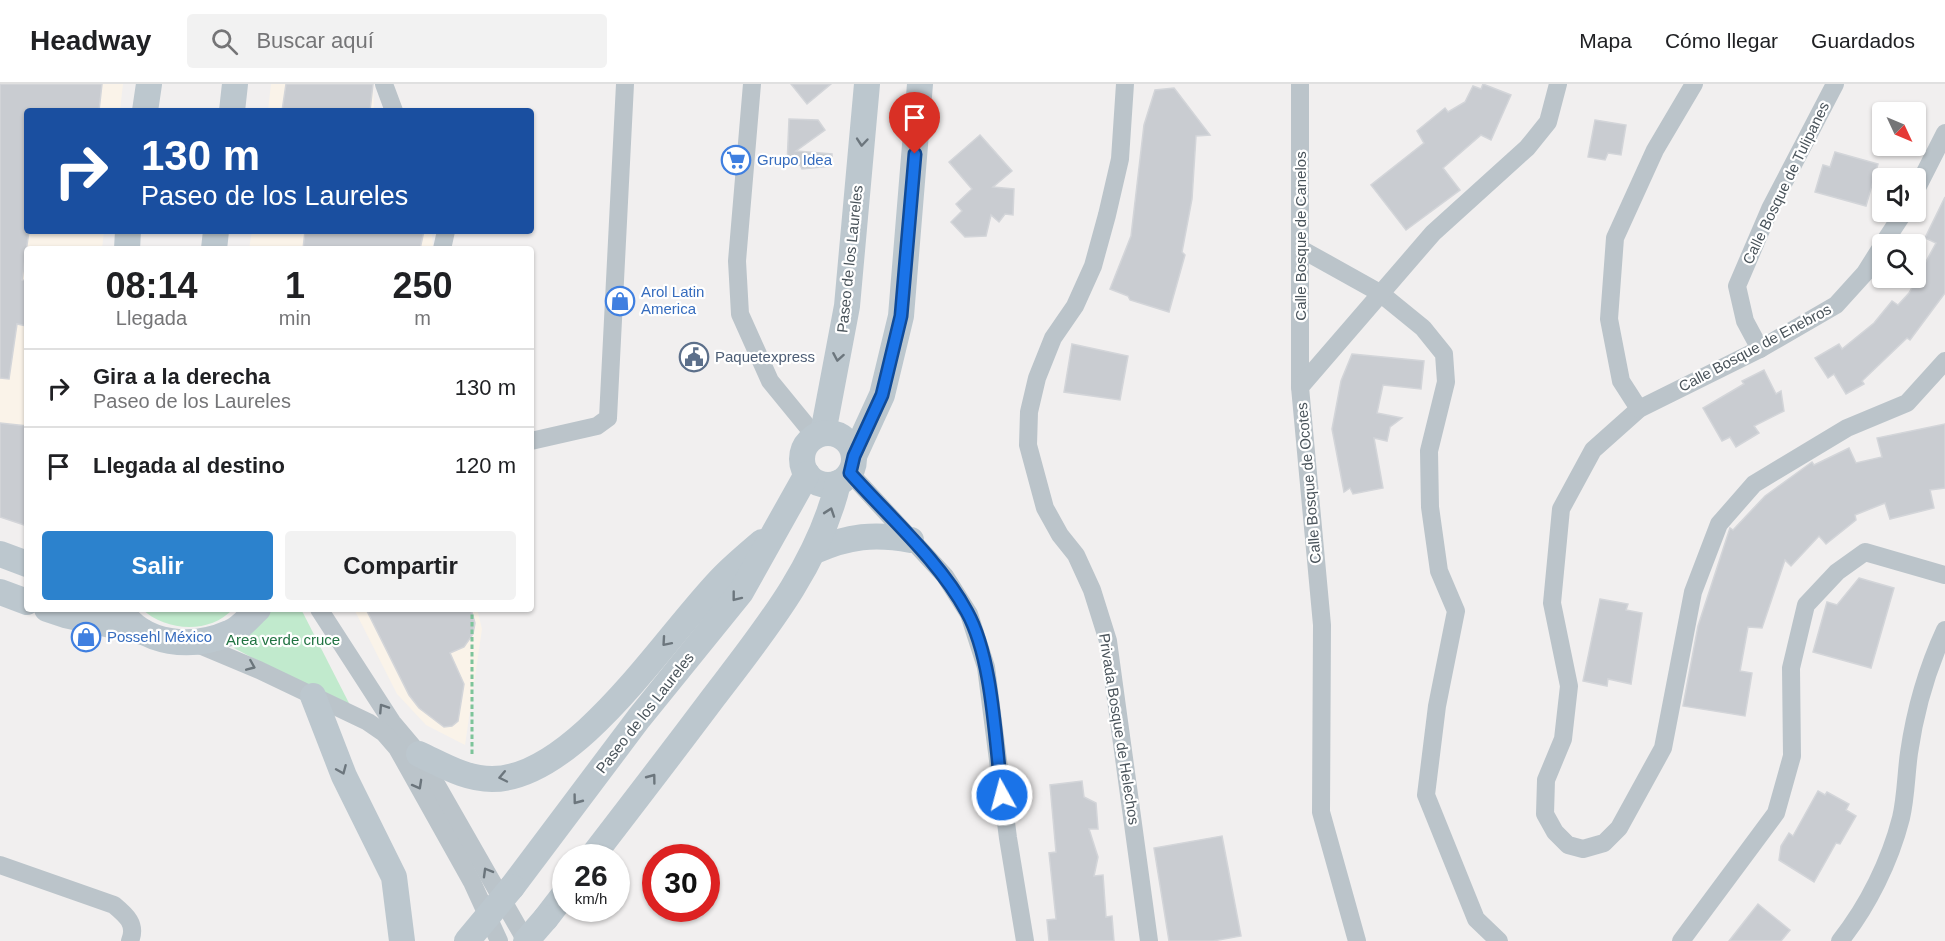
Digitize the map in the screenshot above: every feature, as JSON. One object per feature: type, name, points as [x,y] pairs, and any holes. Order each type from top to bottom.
[{"type":"main road","points":[[145,108],[149,84]]},
{"type":"main road","points":[[231,108],[235,84]]},
{"type":"main road","name":"Paseo de los Laureles","points":[[819,435],[847,306],[867,84]]},
{"type":"main road","points":[[602,844],[768,626],[814,551],[882,395],[901,316],[920,84]]},
{"type":"main road","points":[[819,435],[840,436],[847,441],[847,471],[824,485],[807,474],[802,464],[807,443],[819,435]]},
{"type":"main road","name":"Paseo de los Laureles","points":[[467,941],[512,887],[639,718],[741,592],[780,526],[807,474]]},
{"type":"main road","points":[[419,754],[472,778],[495,779],[528,771],[586,733],[724,576],[780,526]]},
{"type":"main road","points":[[814,551],[836,542],[861,536],[885,535],[911,540]]},
{"type":"main road","points":[[0,554],[24,563]]},
{"type":"main road","points":[[0,592],[24,601]]},
{"type":"main road","points":[[56,612],[144,632],[169,642],[197,644],[232,633],[255,612]]},
{"type":"main road","points":[[123,612],[144,632]]},
{"type":"main road","points":[[313,696],[344,776],[394,877],[402,941]]},
{"type":"main road","points":[[526,941],[552,910]]},
{"type":"street","points":[[384,84],[393,108]]},
{"type":"street","points":[[534,440],[597,426],[608,418],[626,84]]},
{"type":"street","points":[[752,84],[737,261],[740,314],[770,381],[819,435]]},
{"type":"street","name":"Privada Bosque de Helechos","points":[[1125,84],[1120,159],[1107,215],[1092,266],[1075,306],[1053,338],[1037,378],[1029,412],[1028,445],[1045,508],[1060,535],[1076,555],[1092,590],[1108,641],[1149,941]]},
{"type":"street","name":"Calle Bosque de Canelos","points":[[1300,84],[1300,387]]},
{"type":"street","name":"Calle Bosque de Ocotes","points":[[1357,941],[1322,812],[1322,625],[1300,387],[1433,233],[1527,148],[1548,122],[1558,84]]},
{"type":"street","points":[[1639,409],[1621,381],[1609,319],[1615,238],[1655,150],[1694,84]]},
{"type":"street","name":"Calle Bosque de Tulipanes","points":[[1760,349],[1744,321],[1737,286],[1770,209],[1835,84]]},
{"type":"street","points":[[1926,170],[1945,133]]},
{"type":"street","points":[[1301,249],[1380,293],[1423,328],[1444,354],[1446,382],[1429,451],[1430,507],[1439,571],[1456,611],[1437,706],[1426,795],[1476,919],[1499,941]]},
{"type":"street","name":"Calle Bosque de Enebros","points":[[1872,262],[1836,305],[1760,349],[1639,409],[1593,450],[1562,509],[1552,603],[1569,686],[1563,739],[1546,780],[1545,814],[1555,832],[1568,845],[1583,849],[1604,843],[1619,828],[1663,748],[1693,592],[1719,524],[1754,484],[1847,428],[1907,403],[1945,362]]},
{"type":"street","points":[[847,471],[945,576],[969,614],[986,667],[1008,838],[1025,941]]},
{"type":"street","points":[[1681,941],[1776,813],[1792,756],[1791,668],[1806,605],[1837,572],[1865,552],[1945,575]]},
{"type":"street","points":[[321,612],[392,722],[419,754],[526,941]]},
{"type":"street","points":[[1840,941],[1862,908],[1892,846],[1902,815],[1909,755],[1921,697],[1945,630]]},
{"type":"street","points":[[197,644],[368,722],[384,733],[397,748],[472,882],[499,941]]},
{"type":"street","points":[[0,865],[114,905],[129,918],[134,932],[130,941]]},
{"type":"path","points":[[472,612],[472,778]]},
{"type":"shaded area","points":[[0,84],[123,84],[120,108],[24,108],[24,234],[104,234],[102,246],[24,246],[24,525],[0,517]]},
{"type":"shaded area","points":[[271,84],[373,84],[374,108],[268,108]]},
{"type":"shaded area","points":[[252,234],[432,234],[433,246],[250,246]]},
{"type":"shaded area","points":[[356,612],[478,612],[482,629],[465,745],[426,725],[397,694]]},
{"type":"green space","points":[[146,612],[229,612],[212,623],[187,627],[175,626]]},
{"type":"green space","name":"Area verde cruce","points":[[264,612],[303,612],[353,711],[234,648]]},
{"type":"building","points":[[0,84],[102,84],[99,108],[24,108],[24,234],[29,234],[27,246],[24,246],[22,280],[24,280],[24,325],[17,324],[9,379],[0,378]]},
{"type":"building","points":[[286,84],[373,84],[370,108],[282,108]]},
{"type":"building","points":[[791,84],[831,84],[807,104]]},
{"type":"building","points":[[1483,84],[1511,95],[1491,140],[1481,135],[1443,168],[1460,190],[1406,230],[1371,185],[1424,143],[1417,131],[1445,108],[1448,112],[1465,102],[1473,86],[1481,89]]},
{"type":"building","points":[[1174,88],[1210,135],[1196,136],[1192,199],[1182,252],[1185,255],[1169,312],[1130,300],[1128,296],[1110,289],[1131,236],[1144,125],[1155,90]]},
{"type":"building","points":[[789,119],[818,120],[825,130],[796,151],[832,154],[832,166],[802,169],[800,165],[787,165]]},
{"type":"building","points":[[1595,120],[1626,125],[1621,155],[1608,153],[1605,160],[1588,157]]},
{"type":"building","points":[[980,135],[1012,171],[993,187],[1014,189],[1013,215],[1005,214],[999,222],[991,215],[986,236],[965,237],[951,222],[962,211],[956,204],[972,189],[949,162]]},
{"type":"building","points":[[1835,152],[1878,164],[1877,168],[1872,168],[1872,185],[1866,206],[1815,192],[1823,165],[1830,167]]},
{"type":"building","points":[[1945,197],[1945,293],[1910,340],[1907,338],[1862,381],[1864,384],[1846,394],[1834,374],[1828,378],[1815,358],[1839,344],[1842,349],[1874,323],[1892,301],[1898,305],[1912,288],[1926,288],[1926,262],[1936,243],[1926,238]]},
{"type":"building","points":[[305,234],[423,234],[421,246],[303,246]]},
{"type":"building","points":[[1072,344],[1128,356],[1120,400],[1064,392]]},
{"type":"building","points":[[1352,354],[1424,361],[1421,389],[1383,385],[1377,413],[1402,418],[1390,427],[1387,441],[1374,438],[1383,488],[1353,494],[1350,488],[1344,492],[1332,429],[1341,381]]},
{"type":"building","points":[[1764,370],[1776,394],[1781,391],[1784,411],[1754,426],[1759,433],[1736,447],[1730,437],[1722,441],[1703,408],[1744,384],[1742,381]]},
{"type":"building","points":[[0,423],[24,426],[24,525],[0,517]]},
{"type":"building","points":[[1945,424],[1945,488],[1930,490],[1934,508],[1890,519],[1885,503],[1855,515],[1856,520],[1826,544],[1819,536],[1791,566],[1785,560],[1762,628],[1748,627],[1740,671],[1752,673],[1745,716],[1683,706],[1698,626],[1730,528],[1733,530],[1765,496],[1812,462],[1814,465],[1849,448],[1856,463],[1882,457],[1877,438]]},
{"type":"building","points":[[1859,578],[1894,588],[1871,668],[1813,652],[1827,602],[1837,605]]},
{"type":"building","points":[[1600,599],[1628,604],[1626,610],[1642,613],[1631,684],[1608,679],[1607,686],[1583,681]]},
{"type":"building","points":[[368,612],[472,612],[475,623],[473,634],[464,647],[450,653],[464,684],[458,721],[452,726],[444,727],[419,708],[409,695]]},
{"type":"building","points":[[1082,781],[1084,797],[1096,803],[1098,829],[1089,829],[1098,857],[1094,876],[1103,875],[1106,917],[1112,916],[1114,941],[1049,941],[1047,920],[1056,919],[1049,853],[1056,852],[1050,785]]},
{"type":"building","points":[[1818,791],[1825,795],[1827,792],[1849,804],[1846,810],[1856,816],[1840,844],[1836,843],[1814,882],[1779,860],[1781,846],[1789,833],[1793,836]]},
{"type":"building","points":[[1222,836],[1241,936],[1213,941],[1169,941],[1154,848]]},
{"type":"building","points":[[1758,904],[1790,930],[1781,941],[1729,941]]},
{"type":"place","name":"Grupo Idea","points":[[736,160]]},
{"type":"place","name":"Arol Latin America","points":[[620,301]]},
{"type":"place","name":"Paquetexpress","points":[[694,357]]},
{"type":"place","name":"Possehl México","points":[[86,637]]},
{"type":"route","points":[[915,154],[901,316],[882,395],[854,456],[854,465],[850,473],[945,576],[969,614],[986,667],[1002,795]]}]
